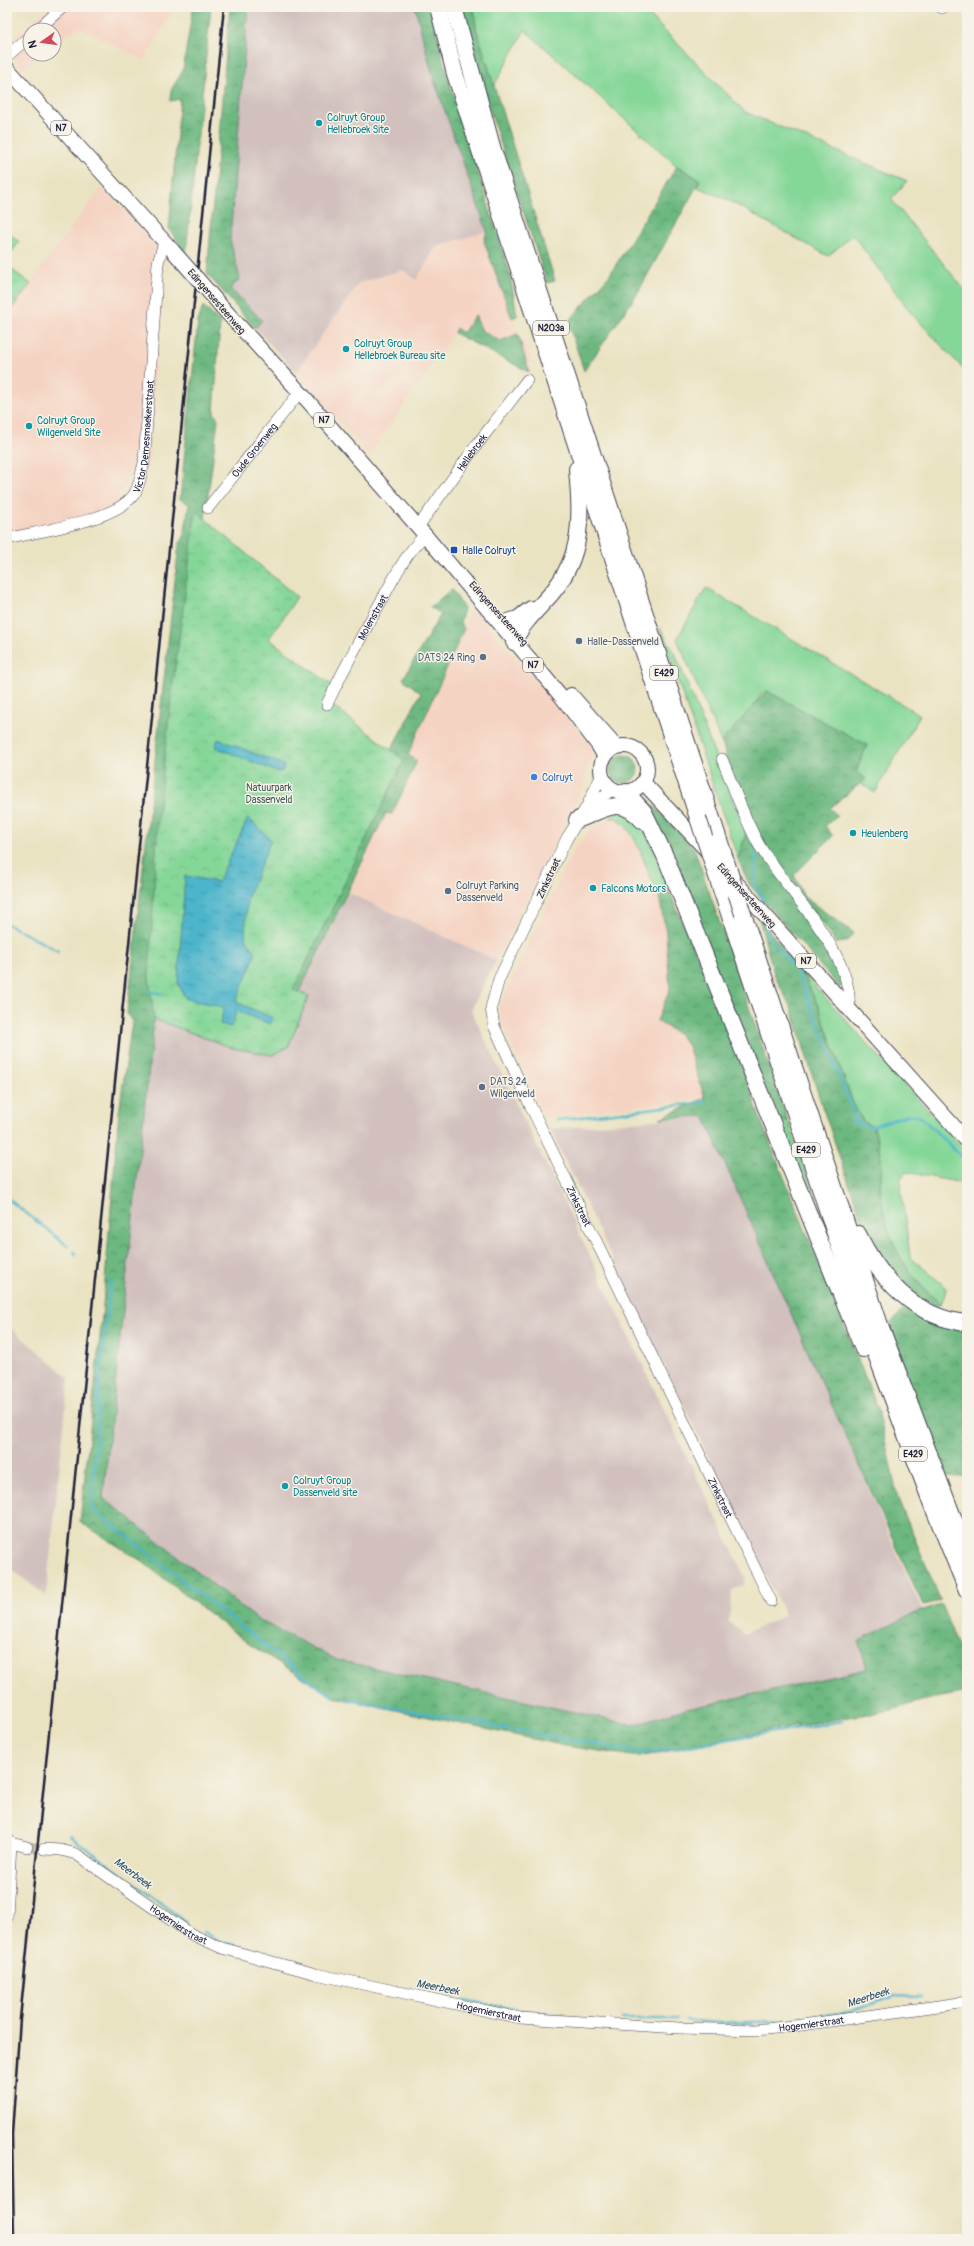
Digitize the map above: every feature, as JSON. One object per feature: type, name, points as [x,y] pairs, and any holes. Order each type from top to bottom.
[{"type":"highway","name":"N203a","points":[[438,7],[455,74],[575,440],[603,507]]},
{"type":"highway","name":"N203a","points":[[454,7],[493,150],[603,507]]},
{"type":"highway","points":[[513,633],[518,620],[554,590],[567,571],[578,532],[580,506],[575,440]]},
{"type":"highway","name":"E429","points":[[603,507],[698,818],[830,1222],[894,1407],[967,1590]]},
{"type":"highway","name":"E429","points":[[603,507],[719,840],[895,1366],[967,1554]]},
{"type":"highway","points":[[620,791],[644,812],[665,856],[880,1393],[894,1407]]},
{"type":"highway","points":[[581,814],[591,816],[601,809],[618,806],[628,808],[636,813],[653,832]]},
{"type":"highway","points":[[839,1202],[878,1271],[898,1292],[918,1306],[938,1317],[967,1323]]},
{"type":"main road","name":"Edingensesteenweg","points":[[7,68],[169,246],[513,633],[617,747]]},
{"type":"main road","name":"Edingensesteenweg","points":[[422,531],[437,544],[513,633],[598,745],[605,757]]},
{"type":"main road","points":[[617,747],[631,747],[643,755],[647,769],[644,782],[639,787],[620,791],[607,785],[602,774],[602,763],[605,757],[617,747]]},
{"type":"main road","name":"Edingensesteenweg","points":[[644,782],[967,1141]]},
{"type":"street","points":[[46,22],[63,7]]},
{"type":"street","points":[[7,56],[22,43]]},
{"type":"street","name":"Victor Demesmaekerstraat","points":[[7,539],[102,516],[127,501],[135,493],[144,464],[158,263],[169,246]]},
{"type":"street","name":"Hellebroek","points":[[422,531],[475,447],[527,380]]},
{"type":"street","name":"Oude Groenweg","points":[[208,508],[299,392]]},
{"type":"street","name":"Molenstraat","points":[[327,704],[352,652],[422,531]]},
{"type":"street","points":[[722,759],[750,828],[760,847],[828,940],[847,981],[850,1000],[849,1010]]},
{"type":"street","name":"Zinkstraat","points":[[602,774],[499,979],[491,1008],[494,1026],[531,1107],[772,1601]]},
{"type":"street","points":[[581,814],[620,791]]},
{"type":"street","points":[[7,1917],[9,1840],[27,1847]]},
{"type":"street","name":"Hogemierstraat","points":[[44,1849],[61,1850],[76,1854],[191,1934],[222,1948],[316,1974],[520,2018],[679,2028],[756,2030],[967,2002]]},
{"type":"shaded area","points":[[49,7],[175,7],[144,60],[78,27],[62,39],[62,22],[32,22]]},
{"type":"shaded area","points":[[248,7],[415,7],[433,77],[487,231],[436,247],[416,280],[403,270],[359,283],[296,372],[255,328],[262,320],[230,289],[240,279],[230,240]]},
{"type":"shaded area","points":[[22,31],[22,62],[31,62],[22,69],[7,50],[7,44]]},
{"type":"shaded area","points":[[101,187],[152,239],[162,260],[148,472],[131,470],[116,502],[101,511],[7,534],[7,303],[13,307]]},
{"type":"shaded area","points":[[487,231],[518,334],[531,357],[529,372],[454,333],[369,455],[296,372],[359,283],[403,270],[416,280],[436,247]]},
{"type":"shaded area","points":[[472,609],[594,748],[582,789],[496,960],[349,893],[386,813],[392,814],[417,761],[408,755],[448,668]]},
{"type":"shaded area","points":[[610,818],[616,818],[626,825],[633,834],[658,891],[666,933],[670,989],[657,1021],[679,1034],[688,1046],[705,1098],[544,1118],[501,1021],[498,1008],[576,845],[578,846],[591,828]]},
{"type":"shaded area","points":[[349,893],[496,960],[471,1010],[746,1579],[744,1580],[745,1584],[732,1590],[729,1622],[745,1634],[785,1615],[550,1129],[704,1116],[922,1610],[859,1640],[868,1669],[678,1711],[633,1725],[337,1660],[257,1619],[103,1498],[154,1019],[233,1048],[309,996],[298,992]]},
{"type":"shaded area","points":[[7,1325],[69,1378],[46,1596],[7,1566]]},
{"type":"green space","points":[[193,7],[211,7],[186,253],[169,229],[180,99],[170,101],[171,90],[183,70]]},
{"type":"green space","points":[[230,7],[248,7],[230,240],[240,279],[230,289],[262,320],[255,328],[207,274]]},
{"type":"green space","points":[[415,7],[431,7],[444,64],[510,274],[517,316],[512,318],[484,241],[487,231],[433,77]]},
{"type":"green space","points":[[460,7],[474,7],[476,28],[555,281],[547,283],[478,75]]},
{"type":"green space","points":[[474,7],[641,7],[745,112],[907,181],[891,199],[967,293],[967,373],[912,314],[853,235],[828,256],[724,198],[697,187],[700,180],[677,166],[525,30],[494,86],[476,28]]},
{"type":"green space","points":[[677,166],[700,180],[637,294],[584,371],[568,322],[609,276]]},
{"type":"green space","points":[[7,231],[19,242],[7,258]]},
{"type":"green space","points":[[7,266],[31,284],[13,307],[7,303]]},
{"type":"green space","points":[[203,306],[220,322],[214,413],[218,419],[205,519],[187,621],[391,750],[421,693],[403,679],[441,614],[430,607],[452,589],[464,609],[460,622],[464,629],[408,755],[417,761],[392,814],[386,813],[299,992],[309,996],[288,1047],[272,1055],[233,1048],[154,1019],[103,1498],[257,1619],[337,1660],[633,1725],[678,1711],[867,1669],[859,1640],[922,1610],[941,1605],[967,1667],[967,1692],[921,1701],[892,1710],[776,1729],[639,1757],[566,1746],[334,1697],[249,1644],[140,1560],[80,1522],[102,1317],[119,1112],[132,1022],[127,1013],[179,544],[184,537],[189,504],[180,499],[198,321]]},
{"type":"green space","points":[[475,315],[482,331],[500,341],[518,334],[529,372],[454,333],[456,328],[463,333]]},
{"type":"green space","name":"Natuurpark Dassenveld","points":[[196,511],[297,597],[269,639],[333,686],[332,705],[404,760],[293,990],[309,996],[288,1047],[272,1055],[233,1048],[154,1019],[149,977],[158,817],[171,699]]},
{"type":"green space","points":[[706,588],[920,715],[875,793],[848,775],[860,749],[762,693],[725,751],[677,639]]},
{"type":"green space","points":[[660,628],[675,653],[746,833],[738,859]]},
{"type":"green space","points":[[767,691],[867,745],[856,772],[866,779],[830,808],[837,816],[825,826],[833,836],[794,875],[804,897],[854,933],[846,942],[836,943],[811,909],[843,985],[840,988],[749,884],[738,859],[746,833],[722,741]]},
{"type":"green space","points":[[624,755],[634,759],[638,769],[634,779],[624,783],[614,779],[610,769],[614,759]]},
{"type":"green space","points":[[639,798],[647,799],[694,848],[788,1121],[777,1122]]},
{"type":"green space","points":[[621,810],[645,830],[668,882],[658,891],[631,833],[616,818],[610,818],[616,812]]},
{"type":"green space","points":[[666,884],[732,1036],[761,1121],[878,1409],[898,1499],[941,1601],[923,1605],[819,1377],[704,1116],[660,1118],[705,1098],[688,1046],[679,1034],[657,1021],[670,989],[666,933],[658,891]]},
{"type":"green space","points":[[759,918],[802,972],[819,1008],[853,1103],[863,1121],[874,1127],[882,1166],[880,1188],[882,1205],[891,1238],[907,1267],[928,1293],[941,1304],[937,1306],[919,1299],[891,1272],[867,1235],[822,1106],[792,1010],[774,974]]},
{"type":"green space","points":[[802,972],[967,1153],[967,1184],[906,1172],[900,1180],[910,1257],[947,1288],[941,1304],[928,1293],[907,1267],[891,1238],[882,1205],[880,1188],[882,1167],[874,1127],[863,1121],[853,1103],[819,1008]]},
{"type":"green space","points":[[788,1121],[845,1281],[843,1281],[777,1122]]},
{"type":"green space","points":[[905,1308],[959,1330],[967,1329],[967,1472],[965,1476],[943,1478],[889,1325]]},
{"type":"water","points":[[218,739],[284,765],[283,771],[277,772],[215,747]]},
{"type":"water","points":[[248,818],[271,840],[247,899],[245,937],[256,953],[236,1002],[273,1018],[270,1024],[237,1011],[231,1027],[220,1024],[224,1007],[186,999],[178,983],[185,876],[218,882]]},
{"type":"waterway","points":[[755,853],[756,867],[754,884],[762,895],[763,905]]},
{"type":"waterway","points":[[7,924],[58,951]]},
{"type":"waterway","points":[[766,924],[767,935],[796,970],[858,1122]]},
{"type":"waterway","points":[[149,991],[163,994]]},
{"type":"waterway","points":[[556,1120],[705,1102]]},
{"type":"waterway","points":[[850,1120],[869,1127],[908,1115],[921,1117],[967,1162]]},
{"type":"waterway","points":[[7,1198],[68,1246]]},
{"type":"waterway","points":[[111,1280],[100,1373],[92,1509],[315,1685],[334,1697]]},
{"type":"waterway","points":[[344,1699],[644,1753],[842,1721]]},
{"type":"waterway","name":"Meerbeek","points":[[70,1836],[186,1922]]},
{"type":"waterway","name":"Meerbeek","points":[[203,1932],[220,1941],[279,1958]]},
{"type":"waterway","name":"Meerbeek","points":[[796,2019],[850,2012],[893,1996],[921,1997]]},
{"type":"waterway","name":"Meerbeek","points":[[463,2000],[525,2011],[567,2016]]},
{"type":"waterway","name":"Meerbeek","points":[[622,2019],[677,2019]]},
{"type":"waterway","name":"Meerbeek","points":[[686,2020],[719,2023],[781,2021]]},
{"type":"tunnel","points":[[27,1847],[44,1849]]},
{"type":"railway","points":[[14,2239],[12,2134],[20,2019],[224,7]]},
{"type":"place","name":"Colruyt Group Hellebroek Site","points":[[319,123]]},
{"type":"place","name":"Colruyt Group Hellebroek Bureau site","points":[[346,349]]},
{"type":"place","name":"Colruyt Group Wilgenveld Site","points":[[29,426]]},
{"type":"place","name":"Halle Colruyt","points":[[454,550]]},
{"type":"place","name":"Halle-Dassenveld","points":[[579,641]]},
{"type":"place","name":"DATS 24 Ring","points":[[483,657]]},
{"type":"place","name":"Colruyt","points":[[534,777]]},
{"type":"place","name":"Heulenberg","points":[[853,833]]},
{"type":"place","name":"Falcons Motors","points":[[593,888]]},
{"type":"place","name":"Colruyt Parking Dassenveld","points":[[448,891]]},
{"type":"place","name":"DATS 24 Wilgenveld","points":[[482,1087]]},
{"type":"place","name":"Colruyt Group Dassenveld site","points":[[285,1486]]}]
